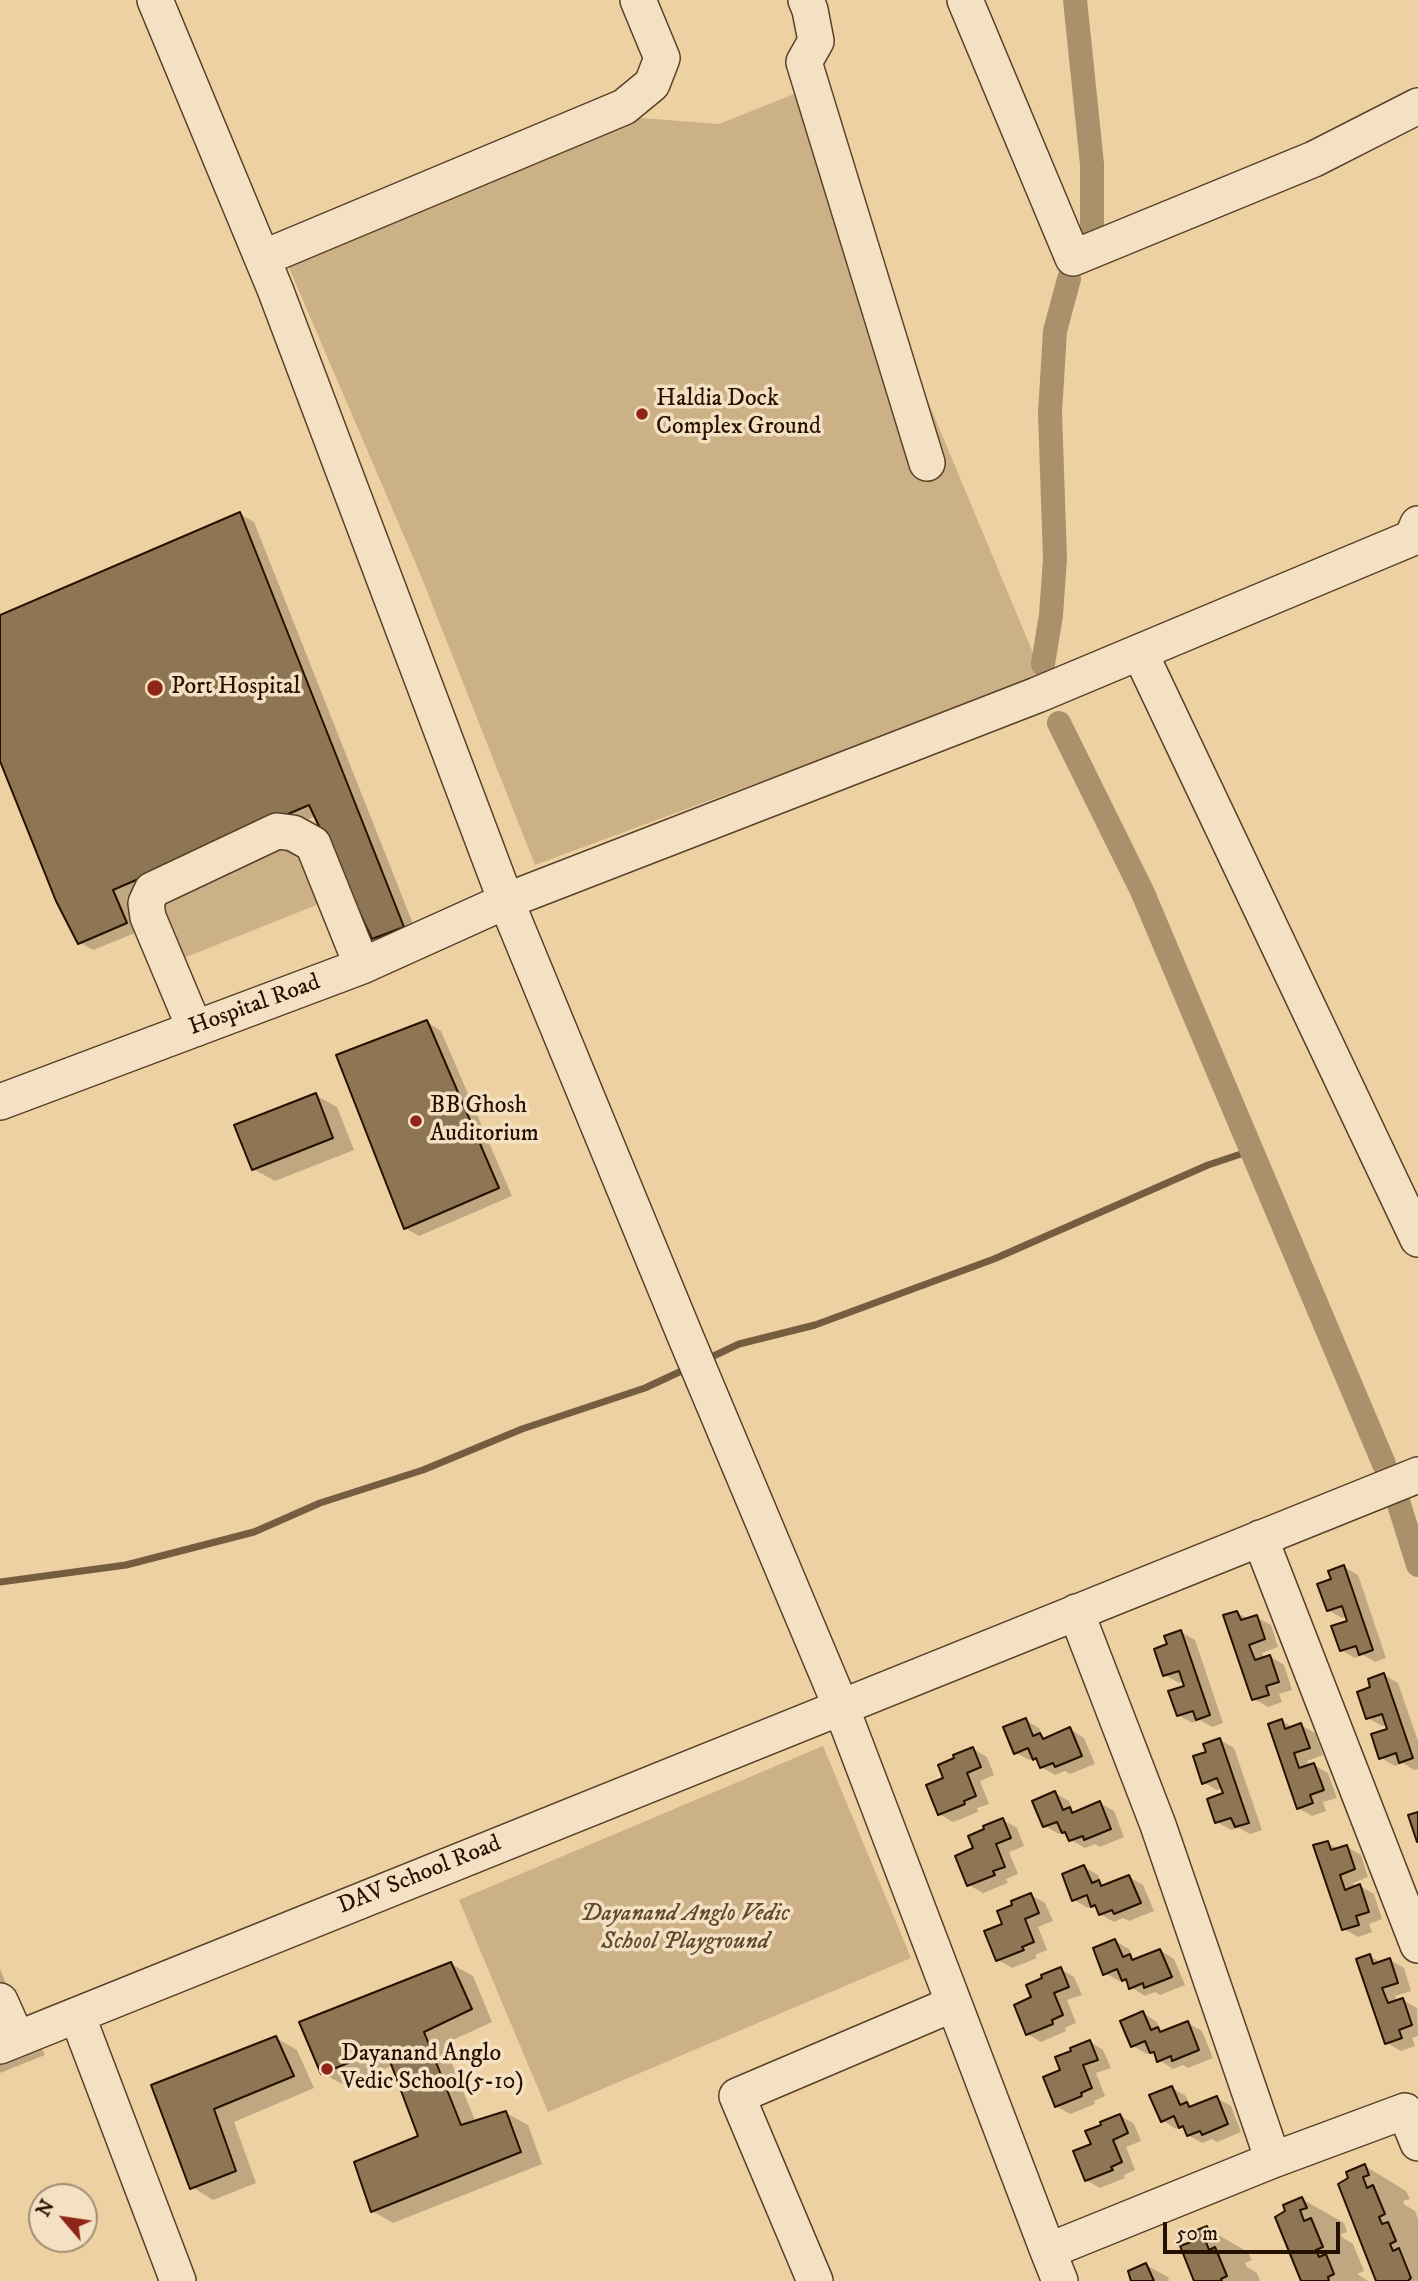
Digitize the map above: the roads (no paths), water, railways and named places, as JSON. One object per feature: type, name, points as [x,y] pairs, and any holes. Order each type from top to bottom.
[{"type":"street","points":[[155,0],[262,258],[506,901],[841,1707],[1054,2266],[1273,2160],[1412,2108],[1418,2143]]},
{"type":"street","points":[[262,258],[624,107],[652,84],[662,58],[638,0]]},
{"type":"street","points":[[806,0],[816,41],[804,62],[927,463]]},
{"type":"street","points":[[965,0],[1073,258],[1314,159],[1418,106]]},
{"type":"street","name":"Hospital Road","points":[[0,1102],[362,966],[506,901],[1140,653],[1412,538],[1418,524]]},
{"type":"street","points":[[1140,653],[1418,1239]]},
{"type":"street","points":[[195,1029],[148,917],[146,902],[152,890],[277,831],[293,833],[313,844],[362,966]]},
{"type":"street","name":"DAV School Road","points":[[9,2042],[1418,1475]]},
{"type":"street","points":[[1260,1538],[1418,1945]]},
{"type":"street","points":[[1076,1612],[1158,1825],[1273,2160]]},
{"type":"street","points":[[0,2001],[9,2042]]},
{"type":"street","points":[[815,2281],[737,2096],[953,2004]]},
{"type":"street","points":[[77,2015],[178,2281]]},
{"type":"waterway","points":[[1075,0],[1092,164],[1092,225]]},
{"type":"waterway","points":[[1043,664],[1051,615],[1055,559],[1050,413],[1055,331],[1069,279]]},
{"type":"waterway","points":[[1059,723],[1142,891],[1384,1464]]},
{"type":"waterway","points":[[705,1360],[739,1344],[815,1325],[994,1259],[1208,1165],[1253,1150]]},
{"type":"waterway","points":[[0,1582],[126,1565],[254,1532],[320,1503],[423,1470],[522,1429],[645,1388],[688,1368]]},
{"type":"waterway","points":[[1397,1498],[1418,1565]]},
{"type":"place","name":"Haldia Dock Complex Ground","points":[[642,414]]},
{"type":"place","name":"Port Hospital","points":[[155,688]]},
{"type":"place","name":"BB Ghosh Auditorium","points":[[416,1121]]},
{"type":"place","name":"Dayanand Anglo Vedic School(5-10)","points":[[327,2069]]},
{"type":"park label","name":"Dayanand Anglo Vedic School Playground","points":[[685,1929]]}]
